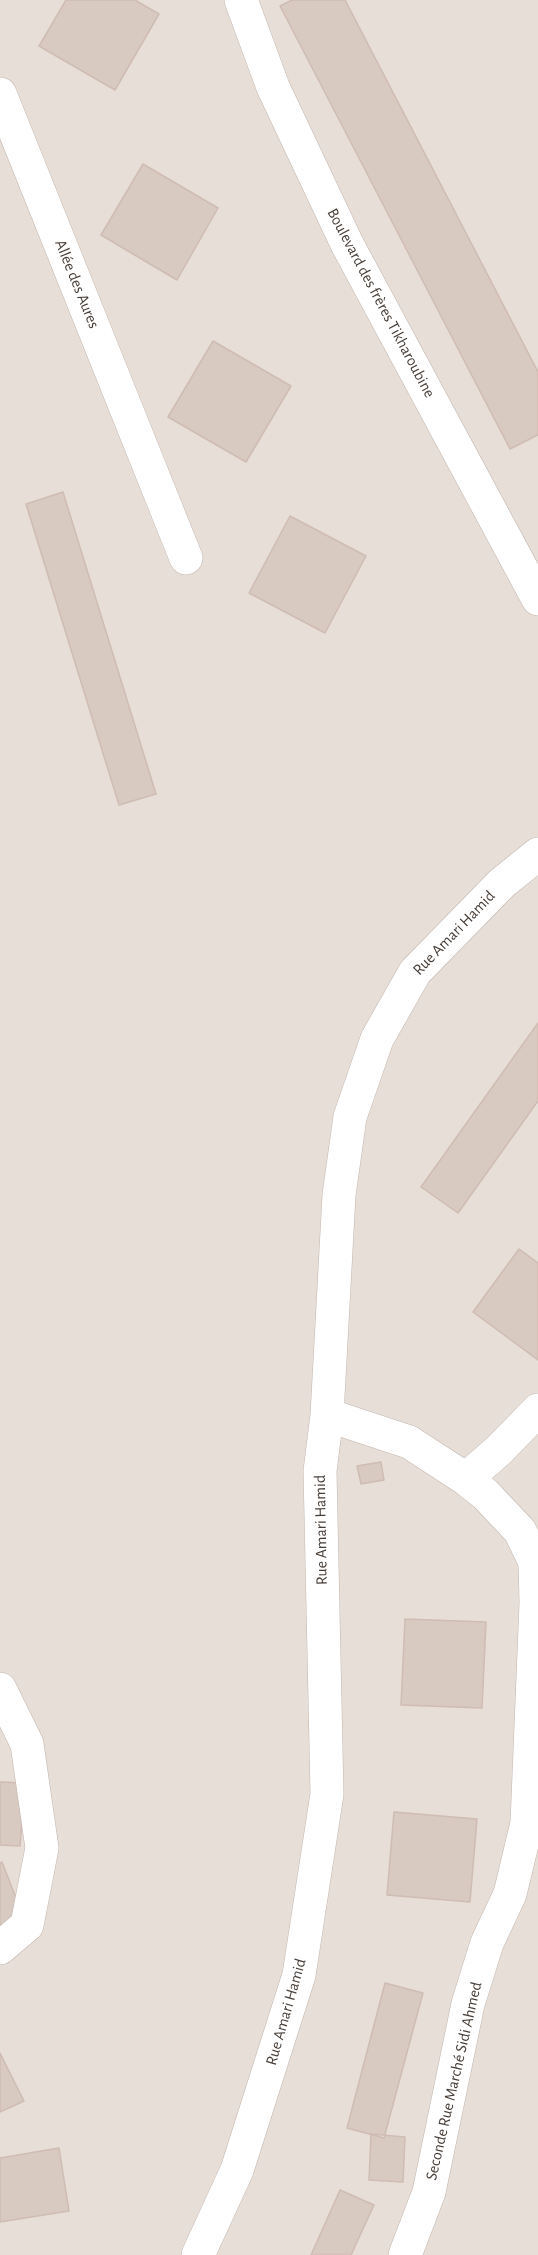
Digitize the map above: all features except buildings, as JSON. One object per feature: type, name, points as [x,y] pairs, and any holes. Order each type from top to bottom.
[{"type":"street","name":"Boulevard des frères Tikharoubine","points":[[241,0],[273,87],[347,244],[538,598]]},
{"type":"street","name":"Allée des Aures","points":[[0,94],[186,558]]},
{"type":"street","name":"Rue Amari Hamid","points":[[198,2255],[237,2170],[299,1975],[327,1794],[320,1471],[327,1414],[339,1195],[350,1117],[377,1039],[415,972],[502,883],[538,854]]},
{"type":"street","points":[[466,1479],[499,1450],[538,1410]]},
{"type":"street","name":"Seconde Rue Marché Sidi Ahmed","points":[[327,1414],[409,1442],[466,1479],[520,1531],[535,1562],[536,1603],[527,1823],[510,1893],[487,1943],[468,2004],[429,2192],[405,2255]]},
{"type":"street","points":[[0,1689],[27,1744],[42,1848],[27,1925],[0,1948]]},
{"type":"shaded area","points":[[0,0],[538,0],[538,2255],[0,2255]]}]
